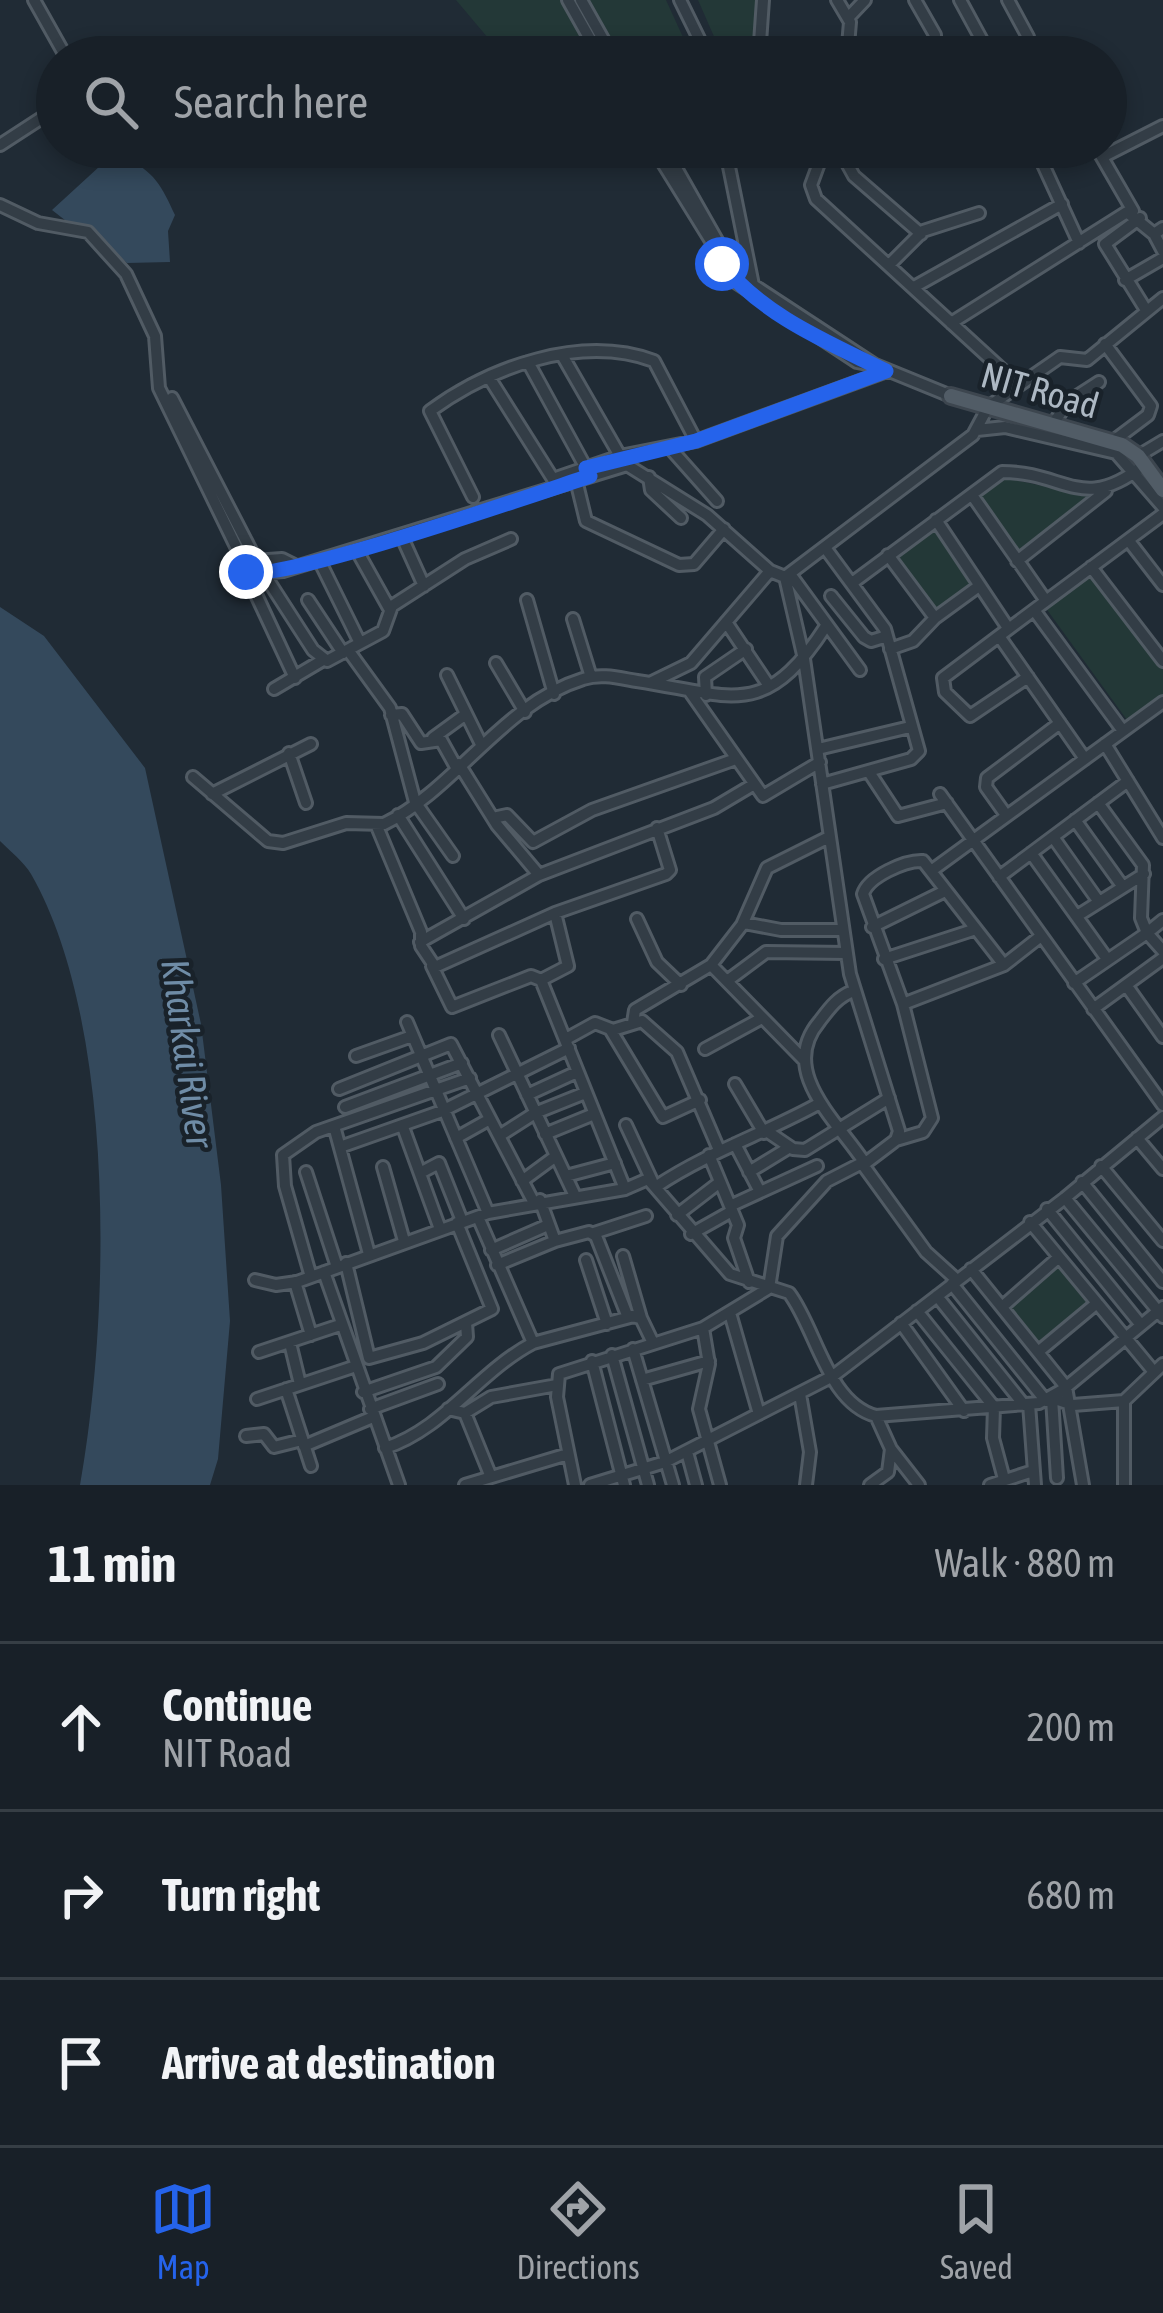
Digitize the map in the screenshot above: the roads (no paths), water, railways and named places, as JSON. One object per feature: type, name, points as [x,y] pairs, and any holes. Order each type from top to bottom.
[{"type":"main road","name":"NIT Road","points":[[951,396],[1112,442],[1163,490]]},
{"type":"street","points":[[34,0],[54,36]]},
{"type":"street","points":[[568,0],[589,36]]},
{"type":"street","points":[[581,0],[601,36]]},
{"type":"street","points":[[680,0],[698,36]]},
{"type":"street","points":[[760,36],[763,0]]},
{"type":"street","points":[[837,0],[848,18],[848,36]]},
{"type":"street","points":[[848,18],[866,0]]},
{"type":"street","points":[[915,0],[935,36]]},
{"type":"street","points":[[960,0],[980,36]]},
{"type":"street","points":[[1008,0],[1027,36]]},
{"type":"street","points":[[0,145],[36,122]]},
{"type":"street","points":[[1127,141],[1163,126]]},
{"type":"street","points":[[665,168],[722,264],[753,290]]},
{"type":"street","points":[[676,168],[719,244],[753,290]]},
{"type":"street","points":[[729,168],[753,290]]},
{"type":"street","points":[[819,168],[812,194],[1018,385]]},
{"type":"street","points":[[850,168],[921,234]]},
{"type":"street","points":[[1045,168],[1079,243]]},
{"type":"street","points":[[1108,168],[1136,215],[1159,231],[1163,254],[1125,280]]},
{"type":"street","points":[[914,287],[1061,204]]},
{"type":"street","points":[[0,205],[51,227],[82,230],[108,250],[136,289],[152,324],[159,376],[253,568],[323,660]]},
{"type":"street","points":[[890,265],[921,234],[979,213]]},
{"type":"street","points":[[951,323],[1079,243],[1136,215]]},
{"type":"street","points":[[1136,215],[1105,244],[1146,310]]},
{"type":"street","name":"NIT Road","points":[[753,290],[911,387],[951,396]]},
{"type":"street","points":[[788,576],[977,430],[988,407],[1060,357],[1081,362],[1163,298]]},
{"type":"street","points":[[1105,344],[1151,406],[1148,415],[1112,442]]},
{"type":"street","points":[[473,497],[430,411],[528,362],[596,352],[654,361],[696,441]]},
{"type":"street","points":[[562,355],[620,456]]},
{"type":"street","points":[[528,362],[588,472]]},
{"type":"street","points":[[253,568],[319,560],[401,535],[576,480],[620,456],[696,441],[886,371]]},
{"type":"street","points":[[490,379],[549,478],[628,465],[649,477],[724,529],[770,571],[788,576],[860,670]]},
{"type":"street","points":[[1053,424],[1068,402],[1099,382]]},
{"type":"street","points":[[977,430],[1005,427],[1108,450],[1140,464],[1163,511],[943,678],[945,692],[970,716],[1028,677]]},
{"type":"street","points":[[1017,561],[1163,441]]},
{"type":"street","points":[[670,448],[717,501]]},
{"type":"street","points":[[853,583],[1009,472],[1084,491],[1109,489]]},
{"type":"street","points":[[649,477],[651,490],[681,518]]},
{"type":"street","points":[[576,480],[586,521],[679,565],[694,564],[724,529]]},
{"type":"street","points":[[972,495],[1046,601]]},
{"type":"street","points":[[936,520],[979,586],[1028,677],[1085,759]]},
{"type":"street","points":[[401,535],[424,586]]},
{"type":"street","points":[[389,608],[465,559],[511,539]]},
{"type":"street","points":[[1129,541],[1163,585]]},
{"type":"street","points":[[822,784],[918,754],[889,642],[826,548]]},
{"type":"street","points":[[274,689],[387,627],[389,608],[356,549]]},
{"type":"street","points":[[888,555],[935,618]]},
{"type":"street","points":[[319,560],[350,649]]},
{"type":"street","points":[[1091,567],[1163,661]]},
{"type":"street","points":[[253,568],[249,587],[295,678]]},
{"type":"street","points":[[650,683],[691,663],[770,571]]},
{"type":"street","points":[[788,576],[853,991],[890,1098],[896,1140]]},
{"type":"street","points":[[831,596],[864,637],[913,641],[979,586]]},
{"type":"street","points":[[308,600],[350,649],[391,715],[415,802],[453,856]]},
{"type":"street","points":[[526,600],[554,694]]},
{"type":"street","points":[[1034,610],[1123,731]]},
{"type":"street","points":[[573,619],[591,677]]},
{"type":"street","points":[[726,622],[769,686]]},
{"type":"street","points":[[194,777],[250,830],[276,843],[346,823],[376,824],[398,815],[481,743],[525,712],[591,677],[735,699],[769,686],[804,659],[826,626]]},
{"type":"street","points":[[706,695],[705,676],[746,649]]},
{"type":"street","points":[[496,663],[525,712]]},
{"type":"street","points":[[447,675],[481,743]]},
{"type":"street","points":[[689,692],[751,786],[766,796],[819,756],[910,727]]},
{"type":"street","points":[[931,871],[1163,702]]},
{"type":"street","points":[[391,715],[402,714],[421,743],[466,714]]},
{"type":"street","points":[[1006,815],[986,787],[987,778],[1060,723]]},
{"type":"street","points":[[434,738],[441,740],[538,875]]},
{"type":"street","points":[[212,794],[311,743]]},
{"type":"street","points":[[1105,744],[1163,838]]},
{"type":"street","points":[[289,753],[306,803]]},
{"type":"street","points":[[493,818],[507,815],[532,842],[592,810],[733,760]]},
{"type":"street","points":[[869,772],[898,816],[943,799],[1163,1105]]},
{"type":"street","points":[[999,877],[1128,781]]},
{"type":"street","points":[[421,942],[538,875],[714,808],[751,786]]},
{"type":"street","points":[[1093,1010],[1163,954],[1141,918],[1144,874],[1140,860],[1098,803]]},
{"type":"street","points":[[398,815],[464,919]]},
{"type":"street","points":[[1075,820],[1123,887]]},
{"type":"street","points":[[376,824],[422,932],[421,942],[452,1007],[531,976],[541,980],[625,1189]]},
{"type":"street","points":[[431,965],[669,872],[657,828]]},
{"type":"street","points":[[633,1023],[634,1010],[711,965],[744,922],[764,870],[829,837]]},
{"type":"street","points":[[1053,837],[1099,902]]},
{"type":"street","points":[[1031,853],[1107,959]]},
{"type":"street","points":[[837,888],[863,886],[918,859],[1004,965]]},
{"type":"street","points":[[1077,916],[1144,874]]},
{"type":"street","points":[[769,1288],[774,1241],[827,1181],[896,1140],[923,1132],[932,1118],[903,1004],[872,926],[863,886]]},
{"type":"street","points":[[872,926],[943,892]]},
{"type":"street","points":[[541,980],[568,966],[555,913]]},
{"type":"street","points":[[637,919],[655,958],[681,985]]},
{"type":"street","points":[[1074,982],[1163,920]]},
{"type":"street","points":[[744,922],[782,931],[843,930]]},
{"type":"street","points":[[884,959],[973,930]]},
{"type":"street","points":[[903,1004],[1004,965],[1041,936]]},
{"type":"street","points":[[727,981],[766,952],[847,953]]},
{"type":"street","points":[[711,965],[804,1060],[820,1103],[926,1252],[1049,1400],[1057,1478]]},
{"type":"street","points":[[1126,985],[1163,1036]]},
{"type":"street","points":[[804,1060],[812,1031],[839,997],[853,991]]},
{"type":"street","points":[[705,1049],[762,1018]]},
{"type":"street","points":[[340,1147],[478,1095],[518,1075],[595,1023],[610,1029],[642,1021],[675,1048],[700,1100],[749,1282]]},
{"type":"street","points":[[406,1022],[455,1138],[491,1250],[533,1343]]},
{"type":"street","points":[[610,1029],[663,1117],[700,1100]]},
{"type":"street","points":[[500,1035],[575,1196]]},
{"type":"street","points":[[356,1057],[412,1036]]},
{"type":"street","points":[[339,1089],[451,1044],[555,1241]]},
{"type":"street","points":[[345,1107],[462,1063]]},
{"type":"street","points":[[527,1095],[578,1072]]},
{"type":"street","points":[[399,1485],[318,1275],[282,1160],[310,1135],[470,1078]]},
{"type":"street","points":[[735,1084],[766,1132],[790,1148],[805,1150],[890,1098]]},
{"type":"street","points":[[499,1136],[535,1113],[585,1093]]},
{"type":"street","points":[[255,1280],[295,1282],[483,1215],[537,1201],[655,1184],[820,1103]]},
{"type":"street","points":[[545,1134],[594,1114]]},
{"type":"street","points":[[455,1138],[490,1119]]},
{"type":"street","points":[[596,1484],[622,1481],[687,1452],[832,1376],[1158,1121],[1163,1136]]},
{"type":"street","points":[[626,1125],[655,1184],[691,1234],[730,1274],[789,1293],[832,1376],[858,1408],[875,1416],[1049,1400],[1073,1405],[1124,1401],[1158,1368],[1126,1338],[1030,1222]]},
{"type":"street","points":[[334,1126],[369,1254]]},
{"type":"street","points":[[403,1126],[440,1229]]},
{"type":"street","points":[[1137,1138],[1163,1169]]},
{"type":"street","points":[[735,1144],[759,1190]]},
{"type":"street","points":[[749,1172],[790,1148]]},
{"type":"street","points":[[805,1150],[827,1181]]},
{"type":"street","points":[[522,1181],[556,1156]]},
{"type":"street","points":[[566,1176],[616,1162]]},
{"type":"street","points":[[306,1172],[372,1360],[466,1323],[492,1306],[440,1163],[420,1173]]},
{"type":"street","points":[[691,1234],[759,1190],[817,1166]]},
{"type":"street","points":[[1101,1166],[1163,1241]]},
{"type":"street","points":[[383,1167],[404,1241]]},
{"type":"street","points":[[676,1215],[719,1182]]},
{"type":"street","points":[[1082,1182],[1163,1282]]},
{"type":"street","points":[[1049,1400],[1162,1311],[1065,1198]]},
{"type":"street","points":[[1047,1210],[1141,1325]]},
{"type":"street","points":[[497,1265],[555,1241],[646,1216]]},
{"type":"street","points":[[491,1250],[548,1225]]},
{"type":"street","points":[[594,1233],[653,1343]]},
{"type":"street","points":[[623,1256],[635,1317]]},
{"type":"street","points":[[1002,1307],[1060,1257]]},
{"type":"street","points":[[586,1261],[607,1324]]},
{"type":"street","points":[[971,1269],[1066,1387],[1073,1405],[1082,1485]]},
{"type":"street","points":[[295,1282],[311,1335]]},
{"type":"street","points":[[564,1368],[704,1328],[769,1288]]},
{"type":"street","points":[[937,1296],[1026,1405],[1035,1485]]},
{"type":"street","points":[[1038,1352],[1097,1303]]},
{"type":"street","points":[[917,1311],[994,1408],[1000,1482],[1033,1471]]},
{"type":"street","points":[[730,1313],[759,1414]]},
{"type":"street","points":[[385,1448],[413,1438],[500,1362],[533,1343],[635,1317]]},
{"type":"street","points":[[363,1391],[440,1365],[466,1336],[466,1323]]},
{"type":"street","points":[[901,1323],[964,1411]]},
{"type":"street","points":[[259,1352],[340,1325]]},
{"type":"street","points":[[704,1328],[709,1361],[699,1409],[720,1485]]},
{"type":"street","points":[[555,1338],[564,1368],[557,1385],[575,1485]]},
{"type":"street","points":[[290,1342],[300,1384]]},
{"type":"street","points":[[633,1349],[673,1485]]},
{"type":"street","points":[[612,1355],[648,1485]]},
{"type":"street","points":[[592,1360],[622,1481]]},
{"type":"street","points":[[643,1380],[709,1361]]},
{"type":"street","points":[[257,1399],[353,1367]]},
{"type":"street","points":[[247,1436],[265,1434],[274,1447],[303,1443],[438,1384]]},
{"type":"street","points":[[448,1408],[465,1413],[491,1397],[557,1385]]},
{"type":"street","points":[[286,1389],[311,1466]]},
{"type":"street","points":[[800,1394],[810,1453],[806,1485]]},
{"type":"street","points":[[1124,1401],[1124,1485]]},
{"type":"street","points":[[465,1413],[491,1477]]},
{"type":"street","points":[[875,1416],[891,1449],[919,1485]]},
{"type":"street","points":[[870,1485],[888,1472],[891,1449]]},
{"type":"street","points":[[687,1452],[696,1485]]},
{"type":"street","points":[[465,1485],[568,1454]]},
{"type":"water","points":[[98,168],[143,168],[156,180],[175,215],[168,231],[170,262],[127,263],[84,225],[70,224],[52,210]]},
{"type":"water","name":"Kharkai River","points":[[0,607],[44,636],[145,768],[201,1024],[221,1185],[230,1321],[218,1459],[210,1485],[80,1485],[97,1340],[100,1258],[92,1089],[79,1009],[59,936],[31,874],[0,841]]}]
